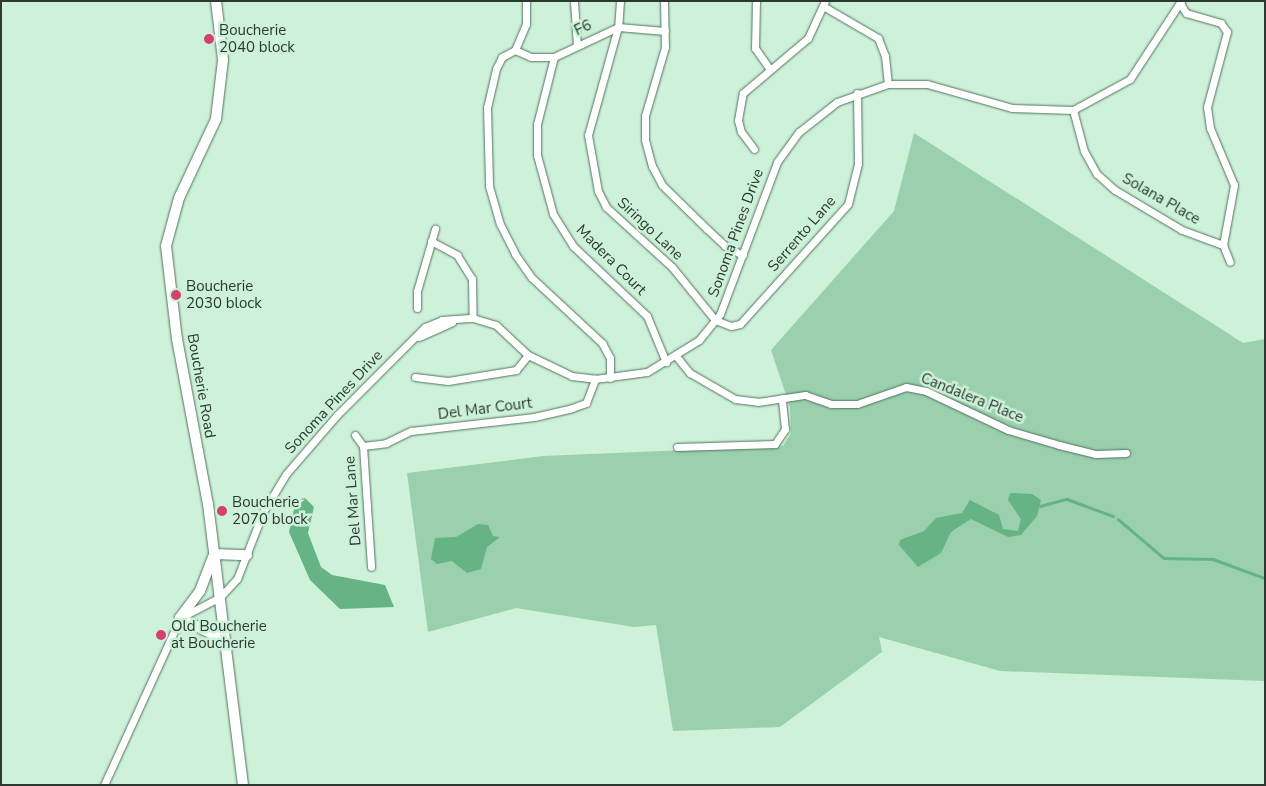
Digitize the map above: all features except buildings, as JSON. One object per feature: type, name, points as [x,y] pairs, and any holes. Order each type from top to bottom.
[{"type":"main road","name":"Boucherie Road","points":[[216,1],[223,60],[216,119],[179,198],[166,246],[177,339],[214,554],[243,785]]},
{"type":"main road","points":[[226,641],[180,618],[200,591],[214,554],[246,555]]},
{"type":"street","points":[[526,1],[526,24],[515,50],[502,57],[487,107],[488,176],[500,224],[532,278],[602,343],[610,358],[610,378]]},
{"type":"street","points":[[574,1],[577,46]]},
{"type":"street","name":"Siringo Lane","points":[[620,1],[618,27],[588,135],[598,191],[606,207],[672,266],[715,320]]},
{"type":"street","points":[[664,1],[662,66],[645,116],[645,140],[652,166],[662,185],[725,246],[743,255]]},
{"type":"street","points":[[756,1],[755,48],[769,68]]},
{"type":"street","points":[[1181,2],[1186,13],[1221,23],[1227,32],[1207,108],[1210,128],[1234,185],[1223,244],[1230,262]]},
{"type":"street","name":"Sonoma Pines Drive","points":[[180,618],[220,597],[237,579],[264,512],[286,474],[337,415],[419,337],[425,327],[442,320],[452,322],[473,318],[496,325],[528,355],[551,368],[595,379],[647,372],[676,356],[699,340],[715,320],[743,255],[777,162],[808,123],[858,93],[888,84],[951,88],[1033,112],[1073,110],[1130,79],[1181,2]]},
{"type":"street","points":[[754,149],[740,132],[738,105],[743,93],[769,68],[808,38],[824,3],[878,38],[885,56],[888,84]]},
{"type":"street","name":"F6","points":[[515,50],[531,57],[554,57],[618,27],[664,31]]},
{"type":"street","name":"Madera Court","points":[[554,57],[537,124],[537,155],[550,206],[573,246],[647,316],[666,362]]},
{"type":"street","name":"Serrento Lane","points":[[715,320],[731,326],[740,324],[848,204],[858,164],[858,93]]},
{"type":"street","name":"Solana Place","points":[[1073,110],[1084,151],[1097,174],[1114,190],[1182,230],[1223,244]]},
{"type":"street","points":[[417,308],[435,230]]},
{"type":"street","points":[[431,241],[457,255],[472,279],[473,318]]},
{"type":"street","points":[[414,377],[448,382],[516,370],[528,355]]},
{"type":"street","name":"Candalera Place","points":[[676,356],[690,373],[735,398],[782,398],[805,395],[831,404],[857,404],[906,387],[926,391],[1008,430],[1095,454],[1126,453]]},
{"type":"street","name":"Del Mar Court","points":[[363,446],[386,443],[411,431],[572,408],[586,403],[595,379]]},
{"type":"street","points":[[677,447],[775,444],[785,429],[782,398]]},
{"type":"street","name":"Del Mar Lane","points":[[355,435],[363,446],[371,567]]},
{"type":"street","points":[[104,785],[180,618]]},
{"type":"shaded area","points":[[914,133],[1243,343],[1265,339],[1265,681],[1000,671],[879,637],[882,652],[780,727],[673,731],[656,625],[634,627],[516,608],[428,632],[407,473],[543,456],[783,446],[791,433],[790,407],[771,350],[894,211]]},
{"type":"shaded area","points":[[1010,493],[1032,494],[1041,500],[1037,516],[1021,535],[1008,537],[971,519],[951,532],[941,553],[918,567],[899,545],[900,540],[924,531],[936,518],[962,513],[970,500],[999,515],[1003,529],[1018,531],[1021,519],[1008,500]]},
{"type":"shaded area","points":[[305,498],[314,507],[308,533],[321,567],[332,575],[385,585],[394,607],[340,609],[310,580],[289,532],[296,500]]},
{"type":"shaded area","points":[[478,524],[488,525],[493,536],[500,537],[487,547],[481,569],[467,573],[452,561],[437,564],[431,559],[435,538],[456,537]]},
{"type":"waterway","points":[[1040,506],[1067,499],[1113,516]]},
{"type":"waterway","points":[[1118,519],[1164,558],[1213,559],[1265,578]]},
{"type":"place","name":"Boucherie 2040 block","points":[[209,39]]},
{"type":"place","name":"Boucherie 2030 block","points":[[176,295]]},
{"type":"place","name":"Boucherie 2070 block","points":[[222,511]]},
{"type":"place","name":"Old Boucherie at Boucherie","points":[[161,635]]}]
